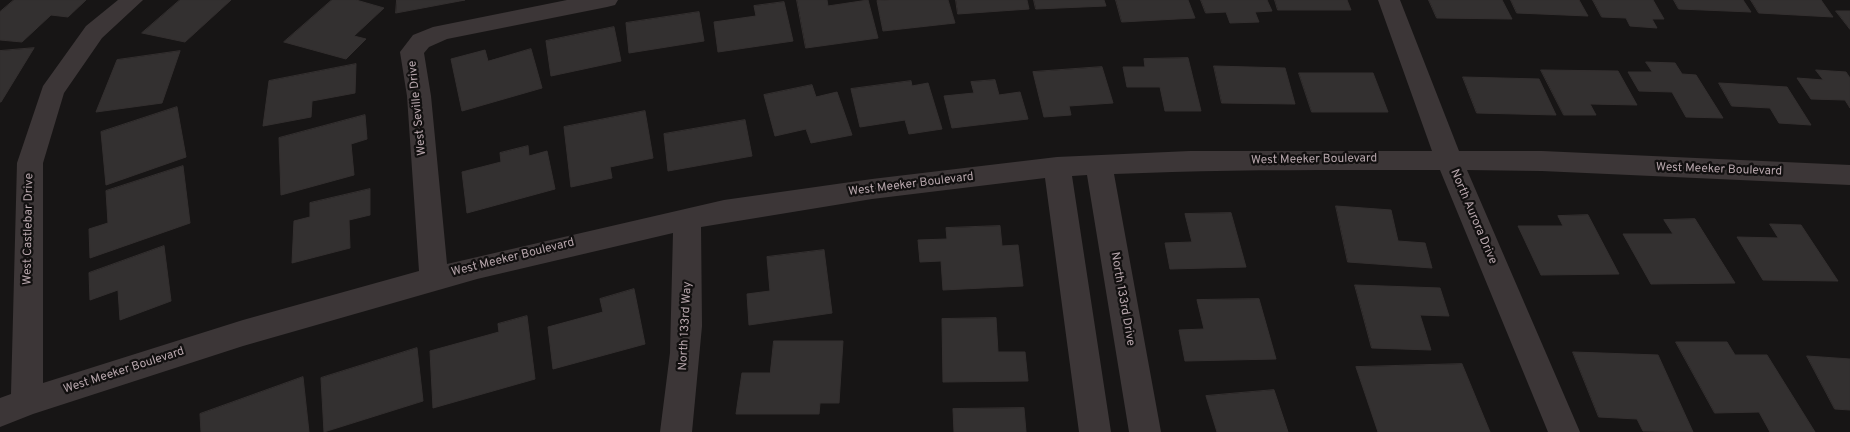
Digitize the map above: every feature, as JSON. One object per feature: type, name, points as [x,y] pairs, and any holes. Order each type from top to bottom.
[{"type":"street","name":"West Castlebar Drive","points":[[27,402],[30,163],[52,92],[94,32],[132,0]]},
{"type":"street","name":"West Seville Drive","points":[[434,278],[419,96],[412,52],[421,41],[441,33],[607,0]]},
{"type":"street","name":"North Aurora Drive","points":[[1389,0],[1449,160],[1564,432]]},
{"type":"street","name":"West Meeker Boulevard","points":[[0,413],[27,402],[242,333],[434,278],[565,245],[687,219],[872,189],[1057,168],[1190,161],[1449,160],[1850,175]]},
{"type":"street","name":"North 133rd Drive","points":[[1100,166],[1145,432]]},
{"type":"street","points":[[1057,168],[1095,432]]},
{"type":"street","name":"North 133rd Way","points":[[676,432],[682,394],[688,283],[687,219]]},
{"type":"building","points":[[14,0],[86,0],[68,17],[51,15],[22,42],[0,40],[0,12]]},
{"type":"building","points":[[180,0],[231,0],[185,42],[142,33]]},
{"type":"building","points":[[332,0],[356,0],[384,8],[354,36],[366,39],[346,59],[284,42]]},
{"type":"building","points":[[397,0],[465,0],[396,13]]},
{"type":"building","points":[[797,0],[827,0],[828,6],[868,0],[878,38],[806,48]]},
{"type":"building","points":[[948,0],[955,23],[883,31],[877,1]]},
{"type":"building","points":[[956,0],[1027,0],[1029,9],[958,14]]},
{"type":"building","points":[[1034,0],[1104,0],[1106,6],[1036,9]]},
{"type":"building","points":[[1116,0],[1188,0],[1195,18],[1122,22]]},
{"type":"building","points":[[1201,0],[1267,0],[1272,11],[1255,12],[1259,22],[1230,23],[1226,12],[1206,13]]},
{"type":"building","points":[[1275,0],[1347,0],[1351,10],[1278,10]]},
{"type":"building","points":[[1429,0],[1502,0],[1512,19],[1437,18]]},
{"type":"building","points":[[1511,0],[1579,0],[1588,16],[1517,13]]},
{"type":"building","points":[[1593,0],[1653,0],[1664,19],[1652,19],[1657,28],[1630,26],[1626,18],[1602,17]]},
{"type":"building","points":[[1674,0],[1743,0],[1751,12],[1679,9]]},
{"type":"building","points":[[1751,0],[1821,0],[1833,17],[1759,13]]},
{"type":"building","points":[[784,2],[793,41],[718,52],[714,22],[756,16],[754,6]]},
{"type":"building","points":[[1836,11],[1850,11],[1850,29]]},
{"type":"building","points":[[699,12],[704,41],[629,53],[626,23]]},
{"type":"building","points":[[614,27],[621,61],[551,76],[546,41]]},
{"type":"building","points":[[34,48],[1,102],[0,102],[0,51]]},
{"type":"building","points":[[531,49],[542,88],[462,111],[451,59],[485,50],[488,61]]},
{"type":"building","points":[[180,51],[162,103],[96,112],[117,60]]},
{"type":"building","points":[[1188,58],[1201,111],[1165,111],[1160,87],[1127,87],[1123,67],[1145,67],[1144,59]]},
{"type":"building","points":[[1646,62],[1675,63],[1682,74],[1696,75],[1723,118],[1686,117],[1672,92],[1639,91],[1628,72],[1652,72]]},
{"type":"building","points":[[356,64],[355,93],[312,101],[311,117],[263,126],[269,81]]},
{"type":"building","points":[[1214,66],[1285,68],[1295,104],[1222,103]]},
{"type":"building","points":[[1102,67],[1113,103],[1069,106],[1071,115],[1044,117],[1033,72]]},
{"type":"building","points":[[1541,70],[1618,71],[1637,105],[1590,104],[1596,115],[1564,115]]},
{"type":"building","points":[[1816,70],[1846,72],[1850,78],[1850,108],[1845,100],[1811,99],[1797,78],[1823,80]]},
{"type":"building","points":[[1299,73],[1373,73],[1388,112],[1312,112]]},
{"type":"building","points":[[1463,77],[1539,79],[1556,115],[1477,113]]},
{"type":"building","points":[[995,80],[999,95],[1020,92],[1028,119],[952,128],[944,96],[974,93],[971,82]]},
{"type":"building","points":[[911,81],[912,86],[928,83],[942,129],[909,134],[905,120],[860,127],[851,89]]},
{"type":"building","points":[[1719,83],[1787,87],[1811,125],[1779,123],[1770,108],[1732,106]]},
{"type":"building","points":[[812,85],[816,97],[837,92],[852,135],[811,143],[806,129],[775,136],[764,95]]},
{"type":"building","points":[[177,107],[186,157],[106,185],[101,132]]},
{"type":"building","points":[[645,111],[653,158],[610,167],[612,178],[571,187],[564,127]]},
{"type":"building","points":[[365,115],[367,139],[351,144],[354,175],[281,195],[279,138]]},
{"type":"building","points":[[745,120],[752,156],[668,171],[664,134]]},
{"type":"building","points":[[528,146],[529,156],[547,151],[555,189],[467,213],[462,172],[501,162],[500,153]]},
{"type":"building","points":[[183,166],[190,223],[90,258],[89,229],[108,223],[106,191]]},
{"type":"building","points":[[370,189],[370,215],[349,220],[350,248],[292,263],[294,221],[310,217],[310,203]]},
{"type":"building","points":[[1336,206],[1391,210],[1398,241],[1425,243],[1432,268],[1348,262]]},
{"type":"building","points":[[1231,213],[1246,267],[1170,269],[1165,243],[1192,242],[1185,214]]},
{"type":"building","points":[[1588,215],[1619,274],[1541,275],[1518,226],[1563,226],[1558,216]]},
{"type":"building","points":[[1695,219],[1735,283],[1651,284],[1623,234],[1673,234],[1664,220]]},
{"type":"building","points":[[1770,224],[1801,225],[1838,281],[1763,280],[1737,237],[1778,238]]},
{"type":"building","points":[[1000,226],[1002,246],[1018,245],[1023,286],[943,290],[941,261],[920,262],[918,240],[947,239],[946,228]]},
{"type":"building","points":[[164,246],[171,301],[120,320],[118,290],[90,300],[89,273]]},
{"type":"building","points":[[824,250],[832,313],[749,325],[747,294],[770,291],[767,257]]},
{"type":"building","points":[[1355,285],[1440,288],[1449,316],[1420,315],[1431,350],[1372,348]]},
{"type":"building","points":[[634,289],[645,344],[553,369],[548,327],[603,312],[600,299]]},
{"type":"building","points":[[1259,299],[1276,359],[1185,361],[1179,330],[1204,329],[1197,300]]},
{"type":"building","points":[[527,316],[535,379],[433,408],[430,351],[499,332],[498,324]]},
{"type":"building","points":[[996,318],[998,352],[1025,352],[1028,381],[943,382],[942,319]]},
{"type":"building","points":[[774,341],[843,341],[839,403],[820,403],[819,414],[736,414],[742,373],[770,373]]},
{"type":"building","points":[[1676,342],[1727,342],[1735,355],[1767,355],[1815,432],[1770,432],[1759,412],[1715,413]]},
{"type":"building","points":[[417,348],[423,401],[324,432],[321,378]]},
{"type":"building","points":[[1573,352],[1658,355],[1693,432],[1643,431],[1637,419],[1599,417]]},
{"type":"building","points":[[1807,356],[1850,359],[1850,410],[1835,409]]},
{"type":"building","points":[[1462,364],[1490,432],[1378,432],[1356,367]]},
{"type":"building","points":[[303,377],[309,432],[201,432],[200,414]]},
{"type":"building","points":[[1274,390],[1288,432],[1217,432],[1206,396]]},
{"type":"building","points":[[1024,408],[1026,432],[954,432],[953,409]]}]
